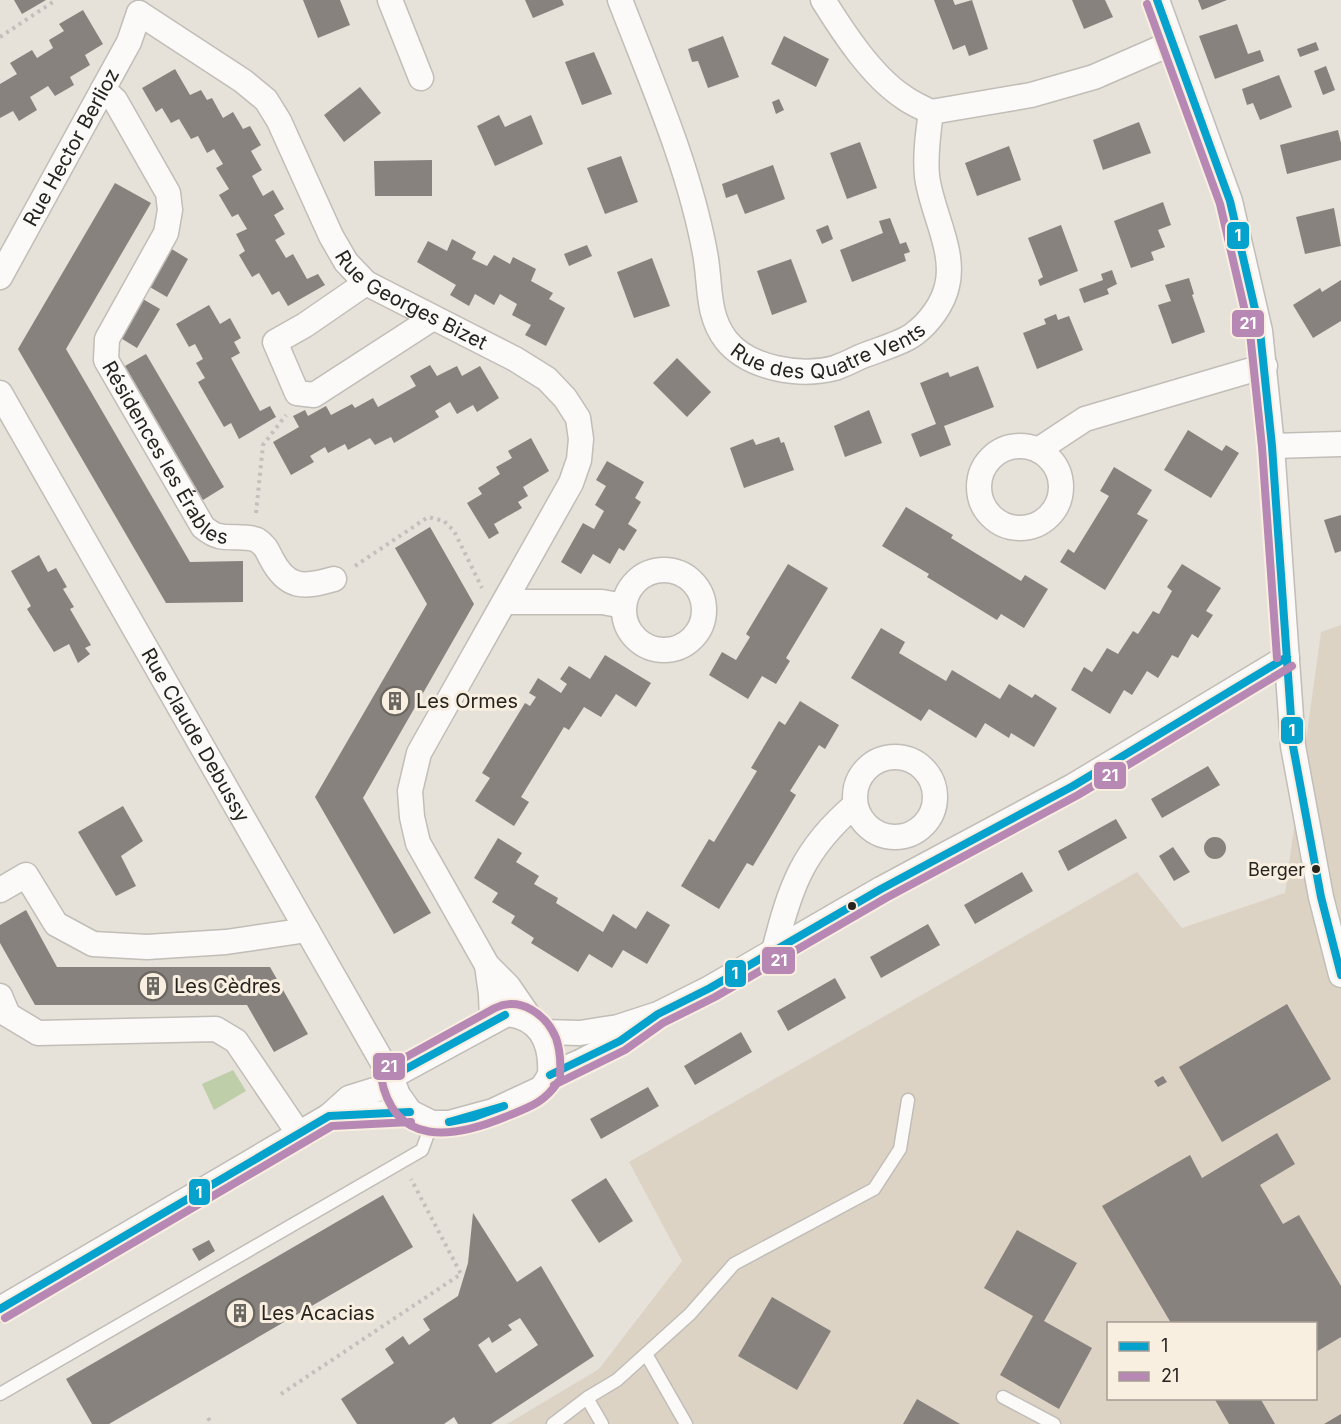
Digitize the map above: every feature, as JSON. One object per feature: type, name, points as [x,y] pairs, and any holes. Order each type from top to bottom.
[{"type":"street","points":[[390,0],[421,78]]},
{"type":"street","name":"Rue des Quatre Vents","points":[[620,0],[681,160],[695,207],[706,256],[708,289],[713,316],[726,339],[740,354],[765,366],[798,371],[834,368],[913,335],[936,312],[947,286],[948,256],[927,176],[927,142],[931,112]]},
{"type":"street","points":[[823,0],[842,31],[872,68],[901,96],[931,112],[1031,95],[1094,77],[1172,43]]},
{"type":"street","points":[[1157,0],[1230,201],[1260,331],[1272,446],[1293,746],[1321,897],[1341,975]]},
{"type":"street","name":"Rue Hector Berlioz","points":[[0,277],[129,42],[138,7]]},
{"type":"street","name":"Rue Georges Bizet","points":[[138,7],[243,81],[266,100],[279,122],[331,236],[346,262],[366,283],[515,359],[547,379],[566,398],[578,418],[581,439],[579,460],[571,483],[420,753],[411,791],[412,818],[418,843],[487,965]]},
{"type":"street","name":"Résidences les Érables","points":[[103,88],[115,100],[168,193],[170,210],[166,232],[106,339],[106,360],[203,527],[217,536],[254,539],[265,546],[276,568],[285,579],[296,585],[313,585],[334,579]]},
{"type":"street","points":[[366,283],[305,325],[275,342],[297,393],[314,395],[433,318]]},
{"type":"street","points":[[1038,450],[1085,419],[1265,366]]},
{"type":"street","name":"Rue Claude Debussy","points":[[0,393],[308,930],[392,1080],[398,1095],[410,1112]]},
{"type":"street","points":[[1272,446],[1341,444]]},
{"type":"street","points":[[501,610],[602,602],[624,606]]},
{"type":"street","points":[[0,1309],[329,1116],[349,1098],[392,1080],[507,1014],[519,1015],[537,1026],[580,1033],[618,1027],[658,1014],[710,988],[881,889],[1073,786],[1287,657]]},
{"type":"street","points":[[774,951],[793,884],[832,825],[855,805]]},
{"type":"street","points":[[0,890],[26,875],[56,924],[93,944],[147,947],[226,942],[308,930]]},
{"type":"street","points":[[487,965],[492,1022]]},
{"type":"street","points":[[329,1116],[410,1112],[432,1123],[449,1123],[493,1111],[542,1088],[550,1075],[551,1061],[537,1026],[508,986],[487,965]]},
{"type":"street","points":[[0,996],[8,1015],[38,1033],[216,1029],[236,1041],[299,1134]]},
{"type":"street","points":[[550,1075],[620,1041],[658,1014]]},
{"type":"lane","points":[[553,1424],[587,1398],[617,1380],[690,1314],[734,1264],[874,1189],[900,1149],[908,1100]]},
{"type":"lane","points":[[0,1394],[422,1150],[432,1123]]},
{"type":"lane","points":[[646,1354],[686,1424]]},
{"type":"lane","points":[[1003,1397],[1054,1424]]},
{"type":"lane","points":[[587,1398],[602,1424]]},
{"type":"path","points":[[0,37],[56,0]]},
{"type":"path","points":[[254,539],[263,445],[284,419],[297,393]]},
{"type":"path","points":[[334,579],[428,517],[444,521],[454,531],[501,610]]},
{"type":"path","points":[[281,1394],[461,1274],[401,1162]]},
{"type":"path","points":[[208,1418],[212,1424]]},
{"type":"shaded area","points":[[1341,625],[1341,1424],[507,1424],[599,1369],[682,1261],[629,1162],[1137,872],[1182,928],[1285,893],[1321,632]]},
{"type":"green space","points":[[233,1070],[246,1091],[214,1110],[202,1084]]},
{"type":"building","points":[[14,0],[46,0],[22,14]]},
{"type":"building","points":[[303,0],[340,0],[350,25],[318,38]]},
{"type":"building","points":[[525,0],[562,0],[564,5],[533,18]]},
{"type":"building","points":[[934,0],[953,0],[955,5],[972,0],[988,49],[969,56],[965,45],[953,50]]},
{"type":"building","points":[[1072,0],[1105,0],[1113,17],[1084,29]]},
{"type":"building","points":[[1198,0],[1227,0],[1202,10]]},
{"type":"building","points":[[83,10],[103,44],[85,55],[90,65],[70,77],[74,85],[55,96],[48,86],[30,97],[37,110],[19,121],[13,111],[0,118],[0,84],[17,74],[10,63],[32,50],[37,58],[53,48],[49,40],[64,31],[59,24]]},
{"type":"building","points":[[1237,24],[1248,54],[1260,50],[1264,61],[1215,79],[1199,36]]},
{"type":"building","points":[[723,36],[739,77],[708,88],[698,61],[692,62],[688,49]]},
{"type":"building","points":[[784,36],[829,59],[816,87],[771,64]]},
{"type":"building","points":[[1316,42],[1319,50],[1300,57],[1297,49]]},
{"type":"building","points":[[594,52],[612,94],[582,105],[565,62]]},
{"type":"building","points":[[1326,66],[1335,90],[1323,95],[1314,71]]},
{"type":"building","points":[[175,69],[190,95],[201,90],[207,100],[212,98],[223,118],[233,112],[243,129],[250,126],[261,145],[251,151],[262,170],[252,176],[263,196],[273,190],[284,209],[274,215],[285,234],[275,240],[286,258],[293,254],[307,279],[318,274],[325,285],[288,306],[279,291],[272,295],[259,273],[252,277],[239,255],[245,251],[236,234],[247,229],[238,214],[232,217],[219,195],[229,189],[216,168],[223,164],[214,149],[207,153],[198,136],[191,139],[179,119],[171,123],[162,108],[156,112],[142,88]]},
{"type":"building","points":[[1279,75],[1292,107],[1260,120],[1253,103],[1247,105],[1242,89]]},
{"type":"building","points":[[360,87],[381,113],[344,142],[324,115]]},
{"type":"building","points":[[779,99],[784,110],[776,114],[772,102]]},
{"type":"building","points":[[499,115],[505,127],[531,115],[543,144],[495,166],[477,126]]},
{"type":"building","points":[[1139,122],[1151,153],[1103,170],[1093,140]]},
{"type":"building","points":[[1338,130],[1341,160],[1287,174],[1280,145]]},
{"type":"building","points":[[860,142],[877,188],[847,199],[830,153]]},
{"type":"building","points":[[1009,146],[1021,180],[977,196],[965,163]]},
{"type":"building","points":[[621,156],[638,202],[605,214],[587,168]]},
{"type":"building","points":[[432,160],[432,196],[375,196],[374,161]]},
{"type":"building","points":[[773,165],[785,199],[745,214],[737,194],[726,198],[722,184]]},
{"type":"building","points":[[115,183],[151,203],[66,349],[190,562],[243,561],[243,602],[166,603],[18,349]]},
{"type":"building","points":[[1163,202],[1171,225],[1158,230],[1165,247],[1151,252],[1154,260],[1131,268],[1114,221]]},
{"type":"building","points":[[1334,208],[1341,246],[1305,254],[1296,217]]},
{"type":"building","points":[[890,218],[900,244],[906,242],[910,252],[904,254],[906,261],[852,282],[840,250],[883,233],[879,221]]},
{"type":"building","points":[[828,225],[833,239],[822,244],[816,230]]},
{"type":"building","points":[[1061,225],[1078,271],[1040,286],[1038,280],[1043,277],[1028,238]]},
{"type":"building","points":[[452,239],[476,252],[472,259],[487,266],[494,255],[510,264],[513,257],[536,269],[531,281],[553,293],[549,299],[565,308],[546,346],[525,335],[531,325],[512,315],[517,304],[500,294],[494,305],[475,294],[469,306],[450,295],[456,285],[417,262],[428,241],[447,251]]},
{"type":"building","points":[[587,245],[592,256],[569,266],[564,254]]},
{"type":"building","points":[[170,248],[188,259],[167,297],[148,286]]},
{"type":"building","points":[[652,258],[670,306],[634,318],[617,272]]},
{"type":"building","points":[[791,259],[807,302],[772,315],[757,271]]},
{"type":"building","points":[[1112,270],[1117,284],[1107,289],[1109,294],[1084,303],[1079,289],[1103,280],[1101,274]]},
{"type":"building","points":[[1189,278],[1194,294],[1192,295],[1205,332],[1172,344],[1158,305],[1171,301],[1165,285]]},
{"type":"building","points":[[1341,280],[1341,321],[1313,338],[1293,305],[1320,288],[1322,292]]},
{"type":"building","points":[[141,298],[160,309],[137,348],[119,337]]},
{"type":"building","points":[[209,305],[220,324],[230,318],[241,338],[234,342],[240,353],[231,358],[260,411],[270,406],[276,417],[239,439],[231,423],[224,427],[198,382],[205,378],[196,363],[203,359],[195,344],[189,347],[176,324]]},
{"type":"building","points":[[1056,314],[1058,320],[1069,316],[1083,350],[1037,369],[1023,333],[1046,324],[1044,319]]},
{"type":"building","points":[[146,354],[224,487],[203,500],[125,366]]},
{"type":"building","points":[[677,358],[711,392],[687,417],[653,383]]},
{"type":"building","points":[[430,365],[437,376],[457,366],[462,376],[480,366],[499,398],[477,412],[473,405],[457,414],[450,402],[435,411],[439,417],[394,443],[391,437],[375,445],[370,438],[348,450],[345,444],[328,453],[325,447],[310,456],[314,462],[291,475],[273,442],[299,427],[293,416],[305,410],[308,416],[326,406],[331,415],[352,404],[355,408],[373,398],[378,407],[416,386],[410,376]]},
{"type":"building","points":[[978,366],[994,407],[944,426],[951,445],[920,457],[911,434],[936,424],[920,383],[948,372],[950,377]]},
{"type":"building","points":[[869,410],[882,443],[845,457],[834,426]]},
{"type":"building","points":[[1188,430],[1222,451],[1226,445],[1239,453],[1211,498],[1164,470]]},
{"type":"building","points":[[779,437],[781,443],[784,442],[794,470],[744,488],[730,448],[753,439],[756,445]]},
{"type":"building","points":[[531,438],[549,471],[523,487],[528,496],[518,502],[522,508],[494,524],[499,533],[489,539],[467,503],[482,494],[478,488],[500,474],[496,467],[512,458],[508,451]]},
{"type":"building","points":[[607,461],[644,482],[635,498],[641,502],[628,524],[637,530],[624,551],[619,548],[610,564],[593,554],[581,574],[561,562],[583,523],[594,529],[604,511],[595,505],[606,486],[596,480]]},
{"type":"building","points":[[1114,467],[1152,490],[1137,514],[1148,520],[1105,590],[1060,562],[1068,549],[1074,553],[1109,496],[1100,491]]},
{"type":"building","points":[[906,507],[953,535],[951,538],[1021,581],[1025,575],[1048,589],[1024,628],[1001,614],[997,620],[927,577],[929,574],[882,546]]},
{"type":"building","points":[[1341,515],[1341,551],[1335,553],[1324,520]]},
{"type":"building","name":"Les Ormes","points":[[430,527],[474,604],[363,798],[431,913],[394,934],[315,797],[427,604],[395,548]]},
{"type":"building","points":[[39,555],[48,572],[56,568],[67,587],[63,589],[74,607],[70,609],[91,645],[85,648],[90,654],[78,663],[69,644],[54,652],[27,609],[31,606],[11,571]]},
{"type":"building","points":[[788,564],[828,588],[786,658],[790,661],[776,684],[762,676],[748,699],[709,675],[722,652],[736,660],[750,637],[746,634]]},
{"type":"building","points":[[1182,564],[1221,588],[1206,611],[1213,615],[1198,638],[1192,634],[1178,658],[1172,655],[1158,678],[1147,671],[1132,695],[1124,690],[1110,714],[1071,690],[1084,667],[1092,672],[1107,648],[1118,654],[1133,631],[1138,634],[1153,611],[1159,614],[1172,591],[1167,587]]},
{"type":"building","points":[[881,628],[905,642],[899,653],[946,681],[952,670],[1000,699],[1009,684],[1032,698],[1035,694],[1057,708],[1034,747],[1011,733],[1009,738],[985,723],[976,738],[929,709],[921,721],[851,678]]},
{"type":"building","points":[[605,655],[651,683],[636,707],[616,694],[601,717],[584,707],[569,730],[564,727],[521,797],[529,802],[514,826],[475,801],[490,778],[482,773],[525,703],[530,706],[536,697],[529,693],[538,678],[561,693],[567,684],[560,679],[569,666],[590,679]]},
{"type":"building","points":[[800,701],[839,725],[825,749],[819,745],[790,791],[796,795],[753,866],[747,863],[719,909],[681,886],[709,839],[714,842],[757,771],[751,768],[779,721],[785,725]]},
{"type":"building","points":[[1208,766],[1220,785],[1162,818],[1151,799]]},
{"type":"building","points":[[123,806],[143,841],[121,856],[136,886],[116,896],[78,832]]},
{"type":"building","points":[[1116,819],[1127,838],[1068,871],[1058,851]]},
{"type":"building","points":[[1215,837],[1225,844],[1226,848],[1219,858],[1215,859],[1205,852],[1204,848],[1211,838]]},
{"type":"building","points":[[498,838],[522,853],[516,862],[539,876],[534,884],[558,898],[556,903],[603,932],[613,914],[636,929],[647,911],[670,925],[647,964],[623,950],[612,968],[589,954],[578,972],[531,943],[534,938],[511,923],[515,916],[492,902],[498,893],[474,878]]},
{"type":"building","points":[[1173,847],[1190,872],[1174,881],[1159,856]]},
{"type":"building","points":[[1022,872],[1033,891],[975,924],[964,905]]},
{"type":"building","name":"Les Cèdres","points":[[26,910],[57,967],[270,967],[308,1034],[274,1052],[247,1005],[35,1005],[0,943],[0,925]]},
{"type":"building","points":[[928,924],[940,945],[881,978],[870,957]]},
{"type":"building","points":[[835,978],[846,998],[788,1031],[777,1011]]},
{"type":"building","points":[[1287,1004],[1331,1079],[1222,1142],[1179,1067]]},
{"type":"building","points":[[741,1032],[752,1052],[695,1085],[684,1066]]},
{"type":"building","points":[[1163,1076],[1167,1082],[1158,1087],[1154,1081]]},
{"type":"building","points":[[648,1087],[659,1106],[601,1139],[590,1119]]},
{"type":"building","points":[[1277,1133],[1295,1164],[1260,1185],[1283,1224],[1299,1215],[1341,1286],[1341,1337],[1317,1351],[1317,1322],[1170,1322],[1102,1206],[1190,1155],[1202,1178]]},
{"type":"building","points":[[606,1178],[633,1221],[599,1243],[571,1200]]},
{"type":"building","name":"Les Acacias","points":[[383,1195],[413,1247],[109,1424],[92,1424],[66,1379]]},
{"type":"building","points":[[473,1213],[517,1282],[541,1266],[594,1356],[491,1424],[458,1424],[454,1417],[444,1424],[357,1424],[341,1399],[394,1363],[385,1349],[403,1336],[409,1345],[430,1330],[423,1319],[458,1296],[468,1263]],"holes":[[[520,1318],[538,1345],[496,1373],[478,1345],[489,1337],[492,1343],[512,1330],[508,1325]]]},
{"type":"building","points":[[1017,1230],[1077,1263],[1044,1321],[1092,1348],[1059,1409],[1000,1375],[1033,1316],[984,1288]]},
{"type":"building","points":[[209,1240],[215,1251],[199,1261],[192,1249]]},
{"type":"building","points":[[772,1297],[831,1331],[797,1390],[738,1356]]},
{"type":"building","points":[[917,1399],[960,1424],[903,1424]]},
{"type":"building","points":[[1215,1400],[1261,1400],[1275,1424],[1229,1424]]},
{"type":"building","points":[[1341,1414],[1341,1424],[1324,1424]]},
{"type":"transit line","name":"1","points":[[1157,0],[1230,201],[1260,331],[1272,446],[1293,746],[1321,897],[1341,975]]},
{"type":"transit line","name":"21","points":[[1147,4],[1220,204],[1250,333],[1262,447],[1277,658]]},
{"type":"transit line","name":"1","points":[[550,1075],[620,1041],[658,1014],[710,988],[881,889],[1073,786],[1287,657]]},
{"type":"transit line","name":"21","points":[[554,1085],[625,1050],[663,1023],[715,997],[886,898],[1078,795],[1292,666]]},
{"type":"transit line","name":"21","points":[[558,1082],[541,1100],[486,1124],[466,1130],[429,1132],[412,1126],[399,1116],[388,1100],[381,1077],[386,1068],[495,1008],[514,1004],[539,1015],[552,1029],[558,1047],[560,1075]]},
{"type":"transit line","name":"1","points":[[391,1077],[505,1015]]},
{"type":"transit line","name":"1","points":[[391,1077],[505,1015]]},
{"type":"transit line","name":"1","points":[[449,1122],[504,1106]]},
{"type":"transit line","name":"1","points":[[449,1122],[474,1117],[504,1106]]},
{"type":"transit line","name":"1","points":[[0,1309],[329,1116],[410,1112]]},
{"type":"transit line","name":"21","points":[[5,1318],[332,1126],[411,1122]]},
{"type":"place","name":"Les Ormes","points":[[395,701]]},
{"type":"place","name":"Berger","points":[[1316,869]]},
{"type":"place","name":"Les Cèdres","points":[[153,986]]},
{"type":"place","name":"Les Acacias","points":[[240,1313]]}]
